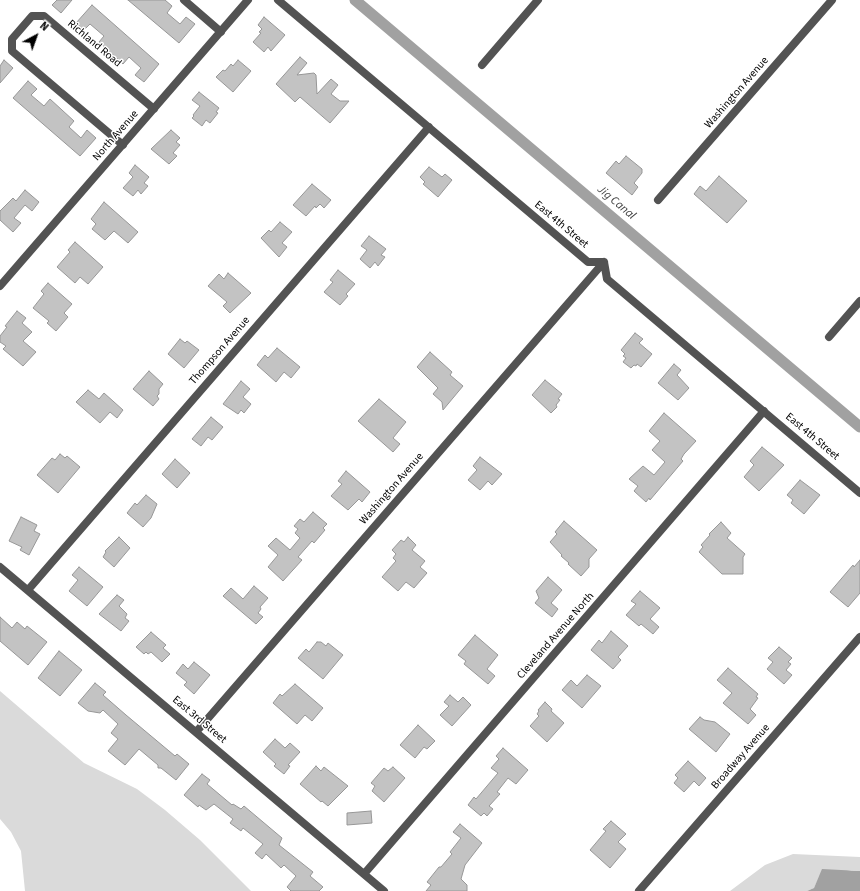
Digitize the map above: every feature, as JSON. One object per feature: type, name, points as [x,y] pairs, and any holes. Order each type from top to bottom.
[{"type":"street","points":[[184,0],[221,32]]},
{"type":"street","name":"North Avenue","points":[[0,286],[248,0]]},
{"type":"street","name":"East 4th Street","points":[[278,0],[588,262],[604,262],[608,279],[860,493]]},
{"type":"street","points":[[482,65],[538,0]]},
{"type":"street","name":"Washington Avenue","points":[[658,200],[832,0]]},
{"type":"street","name":"Richland Road","points":[[123,145],[12,51],[12,39],[32,16],[44,16],[154,109]]},
{"type":"street","name":"Thompson Avenue","points":[[28,590],[428,127]]},
{"type":"street","name":"Washington Avenue","points":[[197,731],[604,262]]},
{"type":"street","points":[[829,337],[860,301]]},
{"type":"street","name":"Cleveland Avenue North","points":[[364,874],[764,411]]},
{"type":"street","name":"East 3rd Street","points":[[0,566],[197,731],[384,891]]},
{"type":"street","name":"Broadway Avenue","points":[[640,891],[860,637]]},
{"type":"shaded area","points":[[0,691],[84,763],[137,789],[165,810],[200,840],[251,891],[25,891],[21,851],[11,832],[0,819]]},
{"type":"shaded area","points":[[793,854],[860,857],[860,871],[851,870],[819,877],[814,888],[807,891],[730,891],[765,865]]},
{"type":"shaded area","points":[[822,869],[860,871],[860,891],[807,891],[814,888]]},
{"type":"building","points":[[57,0],[72,0],[61,13],[52,5]]},
{"type":"building","points":[[128,0],[165,0],[172,6],[167,13],[180,24],[186,17],[195,24],[179,43]]},
{"type":"building","points":[[92,5],[159,64],[144,82],[135,75],[141,68],[129,57],[123,64],[99,42],[104,36],[90,24],[84,30],[76,23]]},
{"type":"building","points":[[264,17],[285,35],[271,51],[268,47],[264,52],[253,42],[261,33],[259,32],[262,29],[258,25]]},
{"type":"building","points":[[300,57],[307,63],[297,75],[314,73],[316,75],[317,94],[331,79],[338,85],[331,94],[340,101],[349,101],[330,123],[300,97],[295,102],[276,84]]},
{"type":"building","points":[[4,60],[13,68],[0,83],[0,66]]},
{"type":"building","points":[[238,60],[251,71],[233,92],[216,77],[223,70],[225,71],[231,64],[233,66]]},
{"type":"building","points":[[28,81],[37,89],[31,95],[44,106],[50,99],[74,121],[69,127],[81,138],[87,130],[96,138],[80,156],[13,98]]},
{"type":"building","points":[[199,92],[219,108],[216,112],[218,113],[210,123],[206,120],[202,126],[192,118],[200,106],[192,100]]},
{"type":"building","points":[[171,130],[180,138],[176,142],[180,145],[173,153],[177,156],[169,164],[151,149]]},
{"type":"building","points":[[626,156],[642,169],[642,173],[634,183],[638,187],[632,195],[606,173],[616,161],[619,164]]},
{"type":"building","points":[[135,165],[149,177],[144,183],[148,186],[141,194],[138,190],[133,196],[123,188],[133,177],[129,173]]},
{"type":"building","points":[[429,167],[442,177],[445,174],[452,180],[438,197],[423,184],[425,182],[420,177]]},
{"type":"building","points":[[719,176],[747,201],[727,223],[694,194],[700,186],[706,191]]},
{"type":"building","points":[[312,184],[331,200],[324,208],[320,204],[316,208],[315,206],[306,216],[293,205]]},
{"type":"building","points":[[25,190],[39,202],[32,211],[25,205],[14,218],[21,223],[13,232],[0,220],[0,211],[13,198],[16,201]]},
{"type":"building","points":[[104,202],[138,232],[128,243],[114,231],[105,240],[92,229],[96,224],[91,219]]},
{"type":"building","points":[[280,222],[292,232],[282,243],[287,247],[279,257],[261,238],[269,230],[271,232]]},
{"type":"building","points":[[369,236],[386,249],[381,255],[385,257],[378,266],[375,262],[370,268],[360,259],[367,250],[361,246]]},
{"type":"building","points":[[75,242],[103,267],[88,284],[80,277],[75,283],[57,267],[70,252],[68,250]]},
{"type":"building","points":[[338,270],[355,284],[346,294],[348,296],[340,305],[324,292],[333,282],[330,280]]},
{"type":"building","points":[[228,273],[251,293],[230,313],[223,306],[227,302],[208,286],[219,274],[224,279]]},
{"type":"building","points":[[48,283],[72,304],[64,313],[68,317],[56,331],[47,323],[49,321],[33,308],[44,294],[41,291]]},
{"type":"building","points":[[17,311],[26,318],[22,323],[32,332],[23,341],[36,352],[23,366],[3,349],[6,346],[0,342],[0,336],[7,327],[5,326]]},
{"type":"building","points":[[635,333],[643,339],[639,343],[652,354],[641,367],[637,364],[631,368],[623,362],[626,358],[623,356],[625,354],[621,350]]},
{"type":"building","points":[[180,339],[185,343],[187,341],[199,350],[184,368],[168,354]]},
{"type":"building","points":[[277,348],[300,367],[291,378],[284,372],[276,382],[257,365],[265,355],[268,358]]},
{"type":"building","points":[[430,352],[452,372],[450,375],[463,386],[443,410],[442,402],[433,394],[438,388],[417,367]]},
{"type":"building","points":[[674,364],[681,370],[677,375],[689,388],[678,400],[658,383]]},
{"type":"building","points":[[149,371],[163,384],[159,389],[159,394],[157,396],[159,399],[153,406],[133,389]]},
{"type":"building","points":[[545,380],[562,394],[558,399],[560,400],[556,405],[557,407],[551,413],[532,395]]},
{"type":"building","points":[[241,381],[250,389],[243,397],[251,404],[244,413],[241,410],[238,414],[223,404]]},
{"type":"building","points":[[88,390],[99,399],[104,393],[123,410],[117,418],[110,412],[100,423],[76,402]]},
{"type":"building","points":[[379,399],[406,422],[393,438],[400,444],[393,452],[358,421]]},
{"type":"building","points":[[664,413],[696,441],[684,454],[681,459],[683,461],[650,500],[649,498],[646,502],[634,491],[638,486],[629,479],[643,466],[654,475],[665,462],[652,450],[660,441],[649,431]]},
{"type":"building","points":[[211,417],[223,427],[212,440],[208,437],[201,446],[192,439]]},
{"type":"building","points":[[762,447],[784,465],[759,491],[744,477],[754,465],[750,461]]},
{"type":"building","points":[[60,454],[65,458],[67,456],[80,467],[58,493],[37,475],[52,458],[55,460]]},
{"type":"building","points":[[480,457],[502,474],[492,485],[488,481],[480,490],[468,480],[477,470],[473,466]]},
{"type":"building","points":[[175,459],[190,473],[177,488],[162,474]]},
{"type":"building","points":[[346,471],[370,492],[362,502],[359,499],[348,510],[331,496],[342,484],[338,481]]},
{"type":"building","points":[[800,480],[820,495],[804,514],[791,503],[793,500],[787,495]]},
{"type":"building","points":[[146,495],[157,504],[151,518],[143,527],[127,513],[135,503],[137,505]]},
{"type":"building","points":[[313,512],[327,524],[323,528],[325,530],[314,543],[312,541],[298,557],[302,560],[283,581],[268,567],[278,555],[268,546],[276,538],[290,550],[300,538],[295,533],[298,529],[294,526],[300,519],[304,522]]},
{"type":"building","points":[[21,517],[37,525],[34,531],[40,534],[29,555],[20,550],[22,547],[9,541]]},
{"type":"building","points":[[564,521],[597,550],[589,559],[589,567],[581,576],[568,564],[569,563],[561,556],[562,555],[550,542],[557,534],[555,532]]},
{"type":"building","points":[[721,522],[731,533],[727,538],[745,554],[743,557],[743,574],[722,574],[699,552],[703,547],[701,545],[710,535],[709,534]]},
{"type":"building","points":[[119,537],[130,548],[114,567],[103,557],[106,552],[105,551]]},
{"type":"building","points":[[408,537],[416,545],[412,550],[425,561],[420,567],[427,573],[414,588],[406,582],[398,591],[382,577],[396,561],[393,558],[396,554],[392,550],[401,540],[404,542]]},
{"type":"building","points":[[860,560],[860,593],[848,607],[830,592],[853,565],[854,567]]},
{"type":"building","points":[[79,567],[103,587],[87,606],[69,591],[78,580],[72,575]]},
{"type":"building","points":[[548,577],[562,590],[551,603],[558,609],[552,617],[535,603],[539,598],[536,591]]},
{"type":"building","points":[[254,586],[268,598],[260,607],[261,609],[258,613],[263,617],[256,624],[223,596],[231,588],[243,599]]},
{"type":"building","points":[[640,591],[660,608],[650,619],[659,627],[653,634],[641,624],[639,626],[626,615],[636,604],[631,601]]},
{"type":"building","points":[[117,595],[124,600],[119,606],[127,614],[125,618],[129,621],[121,631],[99,614]]},
{"type":"building","points":[[0,617],[12,628],[17,622],[25,629],[27,626],[47,642],[28,665],[0,641]]},
{"type":"building","points":[[611,631],[628,646],[618,657],[621,660],[613,669],[591,650],[599,640],[602,643]]},
{"type":"building","points":[[151,632],[166,645],[163,648],[170,654],[162,662],[151,652],[148,654],[146,652],[144,654],[136,647]]},
{"type":"building","points":[[475,635],[498,655],[487,669],[495,676],[488,684],[464,664],[466,661],[458,655]]},
{"type":"building","points":[[317,642],[321,642],[326,646],[328,643],[343,655],[323,679],[298,658],[306,649],[309,652]]},
{"type":"building","points":[[779,647],[792,658],[788,662],[791,664],[786,670],[792,675],[784,684],[767,669],[773,662],[768,658]]},
{"type":"building","points":[[59,651],[82,670],[60,696],[38,678]]},
{"type":"building","points":[[194,662],[210,675],[194,694],[184,685],[187,682],[176,673],[183,664],[188,669]]},
{"type":"building","points":[[728,668],[758,694],[756,697],[758,698],[750,709],[756,715],[748,724],[723,703],[732,693],[717,680]]},
{"type":"building","points":[[587,675],[601,686],[582,708],[562,690],[571,680],[577,686]]},
{"type":"building","points":[[95,683],[106,692],[103,695],[126,715],[175,756],[177,754],[189,764],[176,780],[161,768],[158,768],[158,765],[139,749],[125,765],[108,751],[118,739],[111,733],[118,724],[103,710],[100,713],[88,711],[78,703]]},
{"type":"building","points":[[295,684],[323,708],[312,721],[305,715],[297,724],[273,703],[280,694],[282,696]]},
{"type":"building","points":[[450,695],[458,702],[463,697],[471,705],[452,726],[440,715],[449,706],[444,702]]},
{"type":"building","points":[[545,702],[552,709],[551,711],[564,723],[547,742],[530,726],[539,716],[537,714],[539,711],[538,710]]},
{"type":"building","points":[[700,717],[704,720],[715,722],[730,734],[716,752],[689,729]]},
{"type":"building","points":[[418,725],[435,741],[427,749],[424,747],[415,758],[400,745]]},
{"type":"building","points":[[275,739],[285,748],[290,743],[300,752],[288,765],[290,766],[284,774],[274,766],[276,764],[263,752]]},
{"type":"building","points":[[503,748],[528,770],[516,784],[508,778],[497,792],[500,794],[489,806],[493,809],[487,816],[484,813],[481,816],[468,805],[474,797],[476,799],[498,773],[491,768],[499,759],[496,756]]},
{"type":"building","points":[[688,761],[706,778],[699,786],[694,781],[684,792],[674,783],[678,778],[675,775]]},
{"type":"building","points":[[316,766],[321,771],[324,767],[348,786],[328,806],[300,784]]},
{"type":"building","points":[[393,767],[405,778],[384,802],[372,791],[375,786],[371,783],[384,768],[388,771]]},
{"type":"building","points":[[202,774],[210,780],[207,784],[232,805],[233,804],[241,809],[244,806],[282,838],[279,845],[313,872],[310,876],[323,887],[319,891],[291,891],[287,887],[296,876],[284,865],[281,868],[266,854],[262,859],[255,853],[263,844],[243,828],[241,831],[230,823],[233,819],[214,804],[206,810],[199,805],[198,807],[184,795]]},
{"type":"building","points":[[371,811],[372,823],[347,825],[347,813]]},
{"type":"building","points":[[611,821],[626,834],[618,842],[626,849],[610,868],[590,850],[606,831],[603,829]]},
{"type":"building","points":[[460,824],[482,843],[465,865],[461,879],[467,885],[467,891],[426,891],[431,885],[427,882],[452,854],[450,852],[461,838],[453,832]]},
{"type":"waterway","name":"Jig Canal","points":[[355,0],[860,427]]}]
